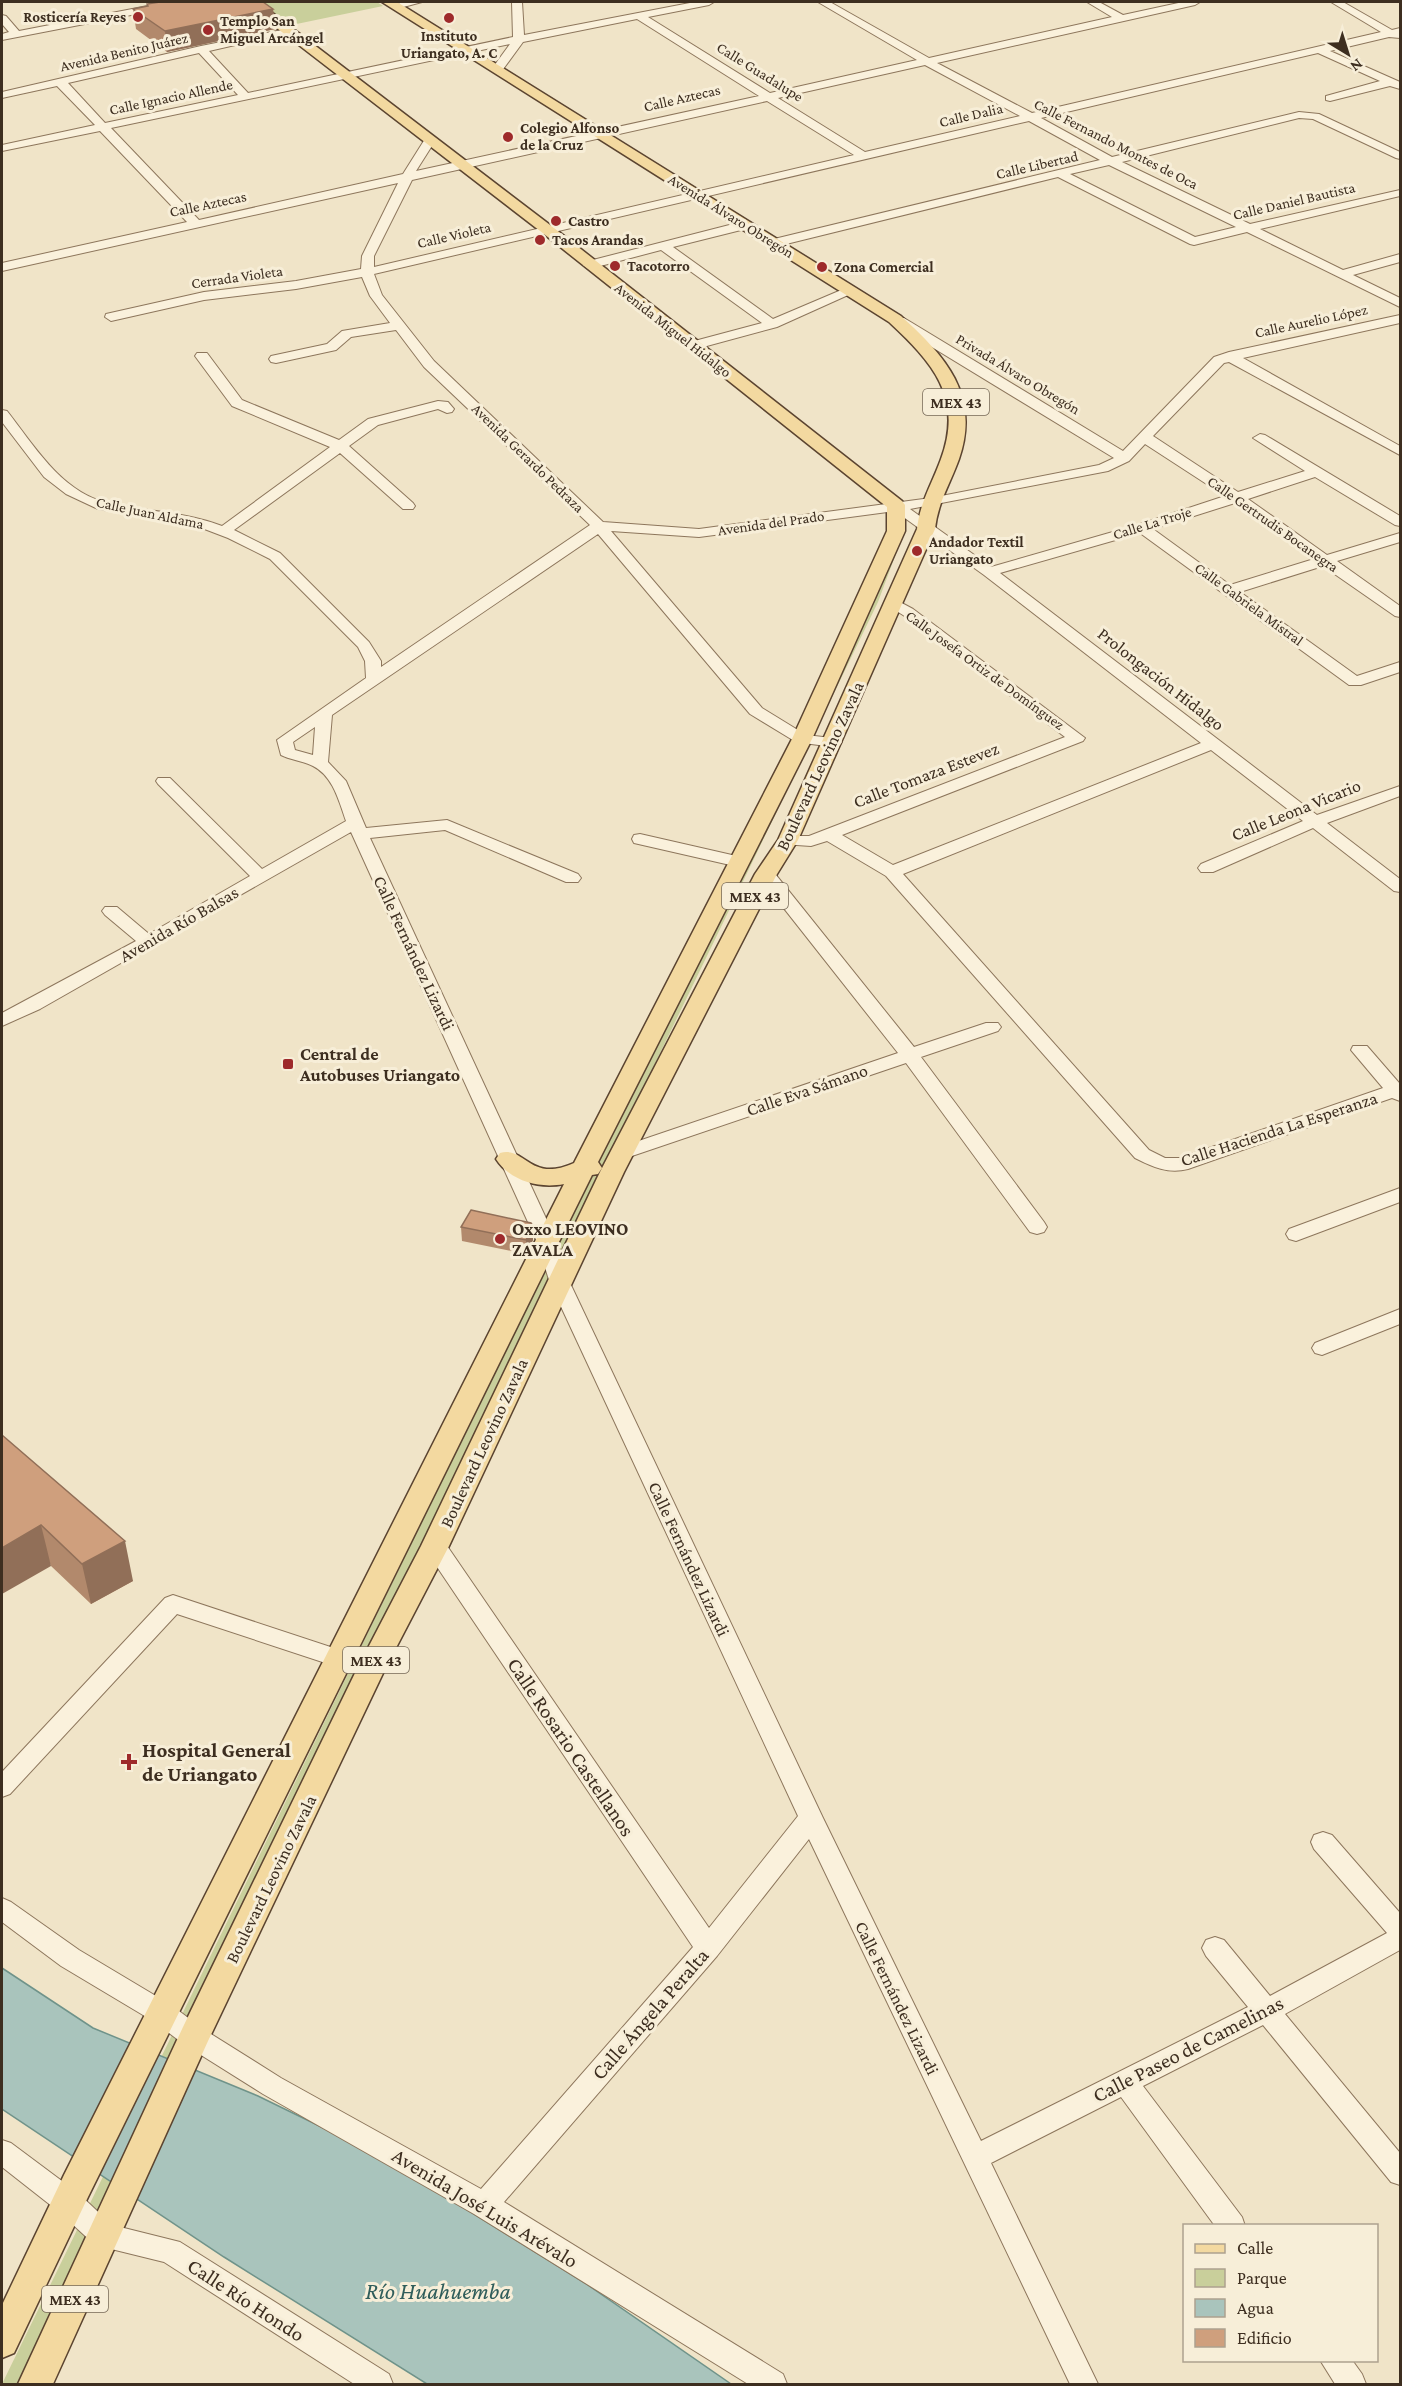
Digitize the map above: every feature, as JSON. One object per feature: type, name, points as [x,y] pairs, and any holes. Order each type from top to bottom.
[{"type":"main road","name":"Avenida Miguel Hidalgo","points":[[250,2],[549,231],[589,265],[896,505]]},
{"type":"main road","name":"Avenida Álvaro Obregón","points":[[392,4],[895,319],[939,362],[955,392],[957,435],[931,502]]},
{"type":"main road","name":"Boulevard Leovino Zavala","points":[[35,2385],[191,2045],[371,1669],[435,1546],[617,1162],[766,874],[788,840],[834,742],[926,529],[931,502]]},
{"type":"main road","name":"Boulevard Leovino Zavala","points":[[2,2341],[72,2194],[584,1167],[802,739],[896,531],[896,505]]},
{"type":"main road","points":[[859,616],[889,612]]},
{"type":"main road","points":[[508,1160],[519,1172],[536,1177],[569,1175],[584,1167],[617,1162]]},
{"type":"street","points":[[392,4],[417,2]]},
{"type":"street","points":[[497,70],[519,39],[517,2]]},
{"type":"street","name":"Calle Ignacio Allende","points":[[2,148],[696,2],[709,2]]},
{"type":"street","name":"Calle Fernando Montes de Oca","points":[[823,2],[926,61],[1113,162],[1401,303]]},
{"type":"street","points":[[1092,2],[1121,18]]},
{"type":"street","name":"Calle Aztecas","points":[[2,267],[1195,2]]},
{"type":"street","points":[[1336,2],[1398,34]]},
{"type":"street","points":[[2,5],[6,10],[2,17],[16,34]]},
{"type":"street","points":[[2,37],[172,5]]},
{"type":"street","name":"Calle Guadalupe","points":[[638,15],[865,156]]},
{"type":"street","name":"Avenida Benito Juárez","points":[[2,95],[288,30]]},
{"type":"street","name":"Calle Dalia","points":[[549,231],[1032,118],[1108,98],[1398,34]]},
{"type":"street","points":[[201,49],[246,97]]},
{"type":"street","points":[[1319,50],[1395,84]]},
{"type":"street","points":[[60,82],[196,224]]},
{"type":"street","points":[[1330,98],[1395,84]]},
{"type":"street","name":"Calle Libertad","points":[[774,243],[1307,115],[1315,116],[1401,156]]},
{"type":"street","points":[[368,272],[368,256],[407,177],[429,141]]},
{"type":"street","name":"Calle Daniel Bautista","points":[[1060,174],[1194,241],[1401,194]]},
{"type":"street","points":[[589,265],[745,225]]},
{"type":"street","name":"Calle Violeta","points":[[368,272],[549,231]]},
{"type":"street","points":[[663,246],[772,324]]},
{"type":"street","points":[[1342,274],[1401,258]]},
{"type":"street","name":"Cerrada Violeta","points":[[111,317],[204,296],[296,285],[368,272]]},
{"type":"street","name":"Avenida Gerardo Pedraza","points":[[368,272],[376,296],[397,326],[429,364],[599,526],[756,711],[802,739]]},
{"type":"street","points":[[692,346],[772,324],[851,291]]},
{"type":"street","name":"Privada Álvaro Obregón","points":[[895,319],[1124,458]]},
{"type":"street","name":"Calle Aurelio López","points":[[1229,356],[1401,319]]},
{"type":"street","points":[[276,360],[331,347],[347,334],[397,326]]},
{"type":"street","points":[[202,356],[237,403],[344,449],[408,506]]},
{"type":"street","points":[[1229,356],[1401,451]]},
{"type":"street","name":"Avenida del Prado","points":[[599,526],[699,533],[931,502],[1103,468],[1124,458],[1220,360],[1229,356]]},
{"type":"street","points":[[228,533],[344,449],[382,426],[447,408],[438,405],[374,422],[344,449]]},
{"type":"street","name":"Calle Juan Aldama","points":[[2,414],[49,474],[71,491],[98,505],[197,521],[275,556],[364,645],[373,661],[374,679]]},
{"type":"street","name":"Calle Gertrudis Bocanegra","points":[[1144,437],[1236,497],[1401,613]]},
{"type":"street","points":[[1260,438],[1401,522]]},
{"type":"street","name":"Calle La Troje","points":[[989,572],[1142,528],[1315,472]]},
{"type":"street","name":"Prolongación Hidalgo","points":[[896,505],[926,529],[949,542],[989,572],[1314,822],[1401,886]]},
{"type":"street","points":[[324,715],[320,763],[298,759],[287,752],[285,740],[599,526]]},
{"type":"street","name":"Calle Gabriela Mistral","points":[[1142,528],[1355,682],[1401,667]]},
{"type":"street","points":[[1229,590],[1401,537]]},
{"type":"street","name":"Calle Josefa Ortiz de Domínguez","points":[[889,612],[908,612],[1077,738]]},
{"type":"street","name":"Calle Tomaza Estevez","points":[[788,840],[811,841],[1077,738]]},
{"type":"street","points":[[802,739],[834,742]]},
{"type":"street","points":[[828,834],[892,872],[1212,744]]},
{"type":"street","name":"Calle Fernández Lizardi","points":[[320,763],[340,783],[358,829],[547,1242],[560,1283],[811,1818],[1084,2385]]},
{"type":"street","points":[[164,781],[260,878]]},
{"type":"street","name":"Calle Leona Vicario","points":[[1207,867],[1314,822],[1401,791]]},
{"type":"street","points":[[358,829],[447,825],[572,878]]},
{"type":"street","name":"Avenida Río Balsas","points":[[2,1020],[34,1005],[260,878],[358,829]]},
{"type":"street","points":[[640,839],[739,862]]},
{"type":"street","name":"Calle Hacienda La Esperanza","points":[[892,872],[1142,1154],[1162,1164],[1181,1164],[1398,1092]]},
{"type":"street","points":[[766,874],[910,1055],[1037,1227]]},
{"type":"street","points":[[111,911],[148,942]]},
{"type":"street","name":"Calle Eva Sámano","points":[[617,1162],[992,1027]]},
{"type":"street","points":[[1360,1050],[1398,1092]]},
{"type":"street","points":[[1296,1234],[1401,1195]]},
{"type":"street","points":[[1323,1348],[1401,1316]]},
{"type":"street","name":"Calle Rosario Castellanos","points":[[435,1546],[708,1948]]},
{"type":"street","points":[[2,1787],[173,1604],[371,1669]]},
{"type":"street","name":"Calle Ángela Peralta","points":[[484,2205],[708,1948],[811,1818]]},
{"type":"street","points":[[1323,1842],[1401,1930]]},
{"type":"street","name":"Avenida José Luis Arévalo","points":[[2,1910],[191,2045],[272,2086],[484,2205],[772,2385]]},
{"type":"street","name":"Calle Paseo de Camelinas","points":[[974,2158],[1268,2010],[1401,1938]]},
{"type":"street","points":[[1215,1948],[1401,2173]]},
{"type":"street","points":[[1124,2081],[1231,2224]]},
{"type":"street","points":[[2,2152],[72,2194],[110,2224]]},
{"type":"street","name":"Calle Río Hondo","points":[[110,2224],[170,2251],[379,2385]]},
{"type":"street","points":[[1335,2362],[1352,2385]]},
{"type":"green space","points":[[255,2],[377,2],[383,6],[287,26]]},
{"type":"green space","points":[[904,532],[878,602],[17,2384],[2,2384]]},
{"type":"water","name":"Río Huahuemba","points":[[2,1968],[93,2028],[258,2096],[342,2137],[448,2198],[585,2283],[731,2384],[427,2384],[224,2257],[2,2109]]},
{"type":"building","points":[[160,2],[263,2],[273,9],[165,31],[133,9]]},
{"type":"building","points":[[471,1210],[531,1223],[533,1226],[526,1240],[461,1227]]},
{"type":"building","points":[[2,1435],[125,1541],[82,1564],[41,1525],[2,1548]]},
{"type":"place","name":"Rosticería Reyes","points":[[138,17]]},
{"type":"place","name":"Instituto Uriangato, A. C","points":[[449,18]]},
{"type":"place","name":"Templo San Miguel Arcángel","points":[[208,30]]},
{"type":"place","name":"Colegio Alfonso de la Cruz","points":[[508,137]]},
{"type":"place","name":"Castro","points":[[556,221]]},
{"type":"place","name":"Tacos Arandas","points":[[540,240]]},
{"type":"place","name":"Tacotorro","points":[[615,266]]},
{"type":"place","name":"Zona Comercial","points":[[822,267]]},
{"type":"place","name":"Andador Textil Uriangato","points":[[917,551]]},
{"type":"place","name":"Central de Autobuses Uriangato","points":[[288,1064]]},
{"type":"place","name":"Oxxo LEOVINO ZAVALA","points":[[500,1239]]},
{"type":"place","name":"Hospital General de Uriangato","points":[[129,1762]]}]
